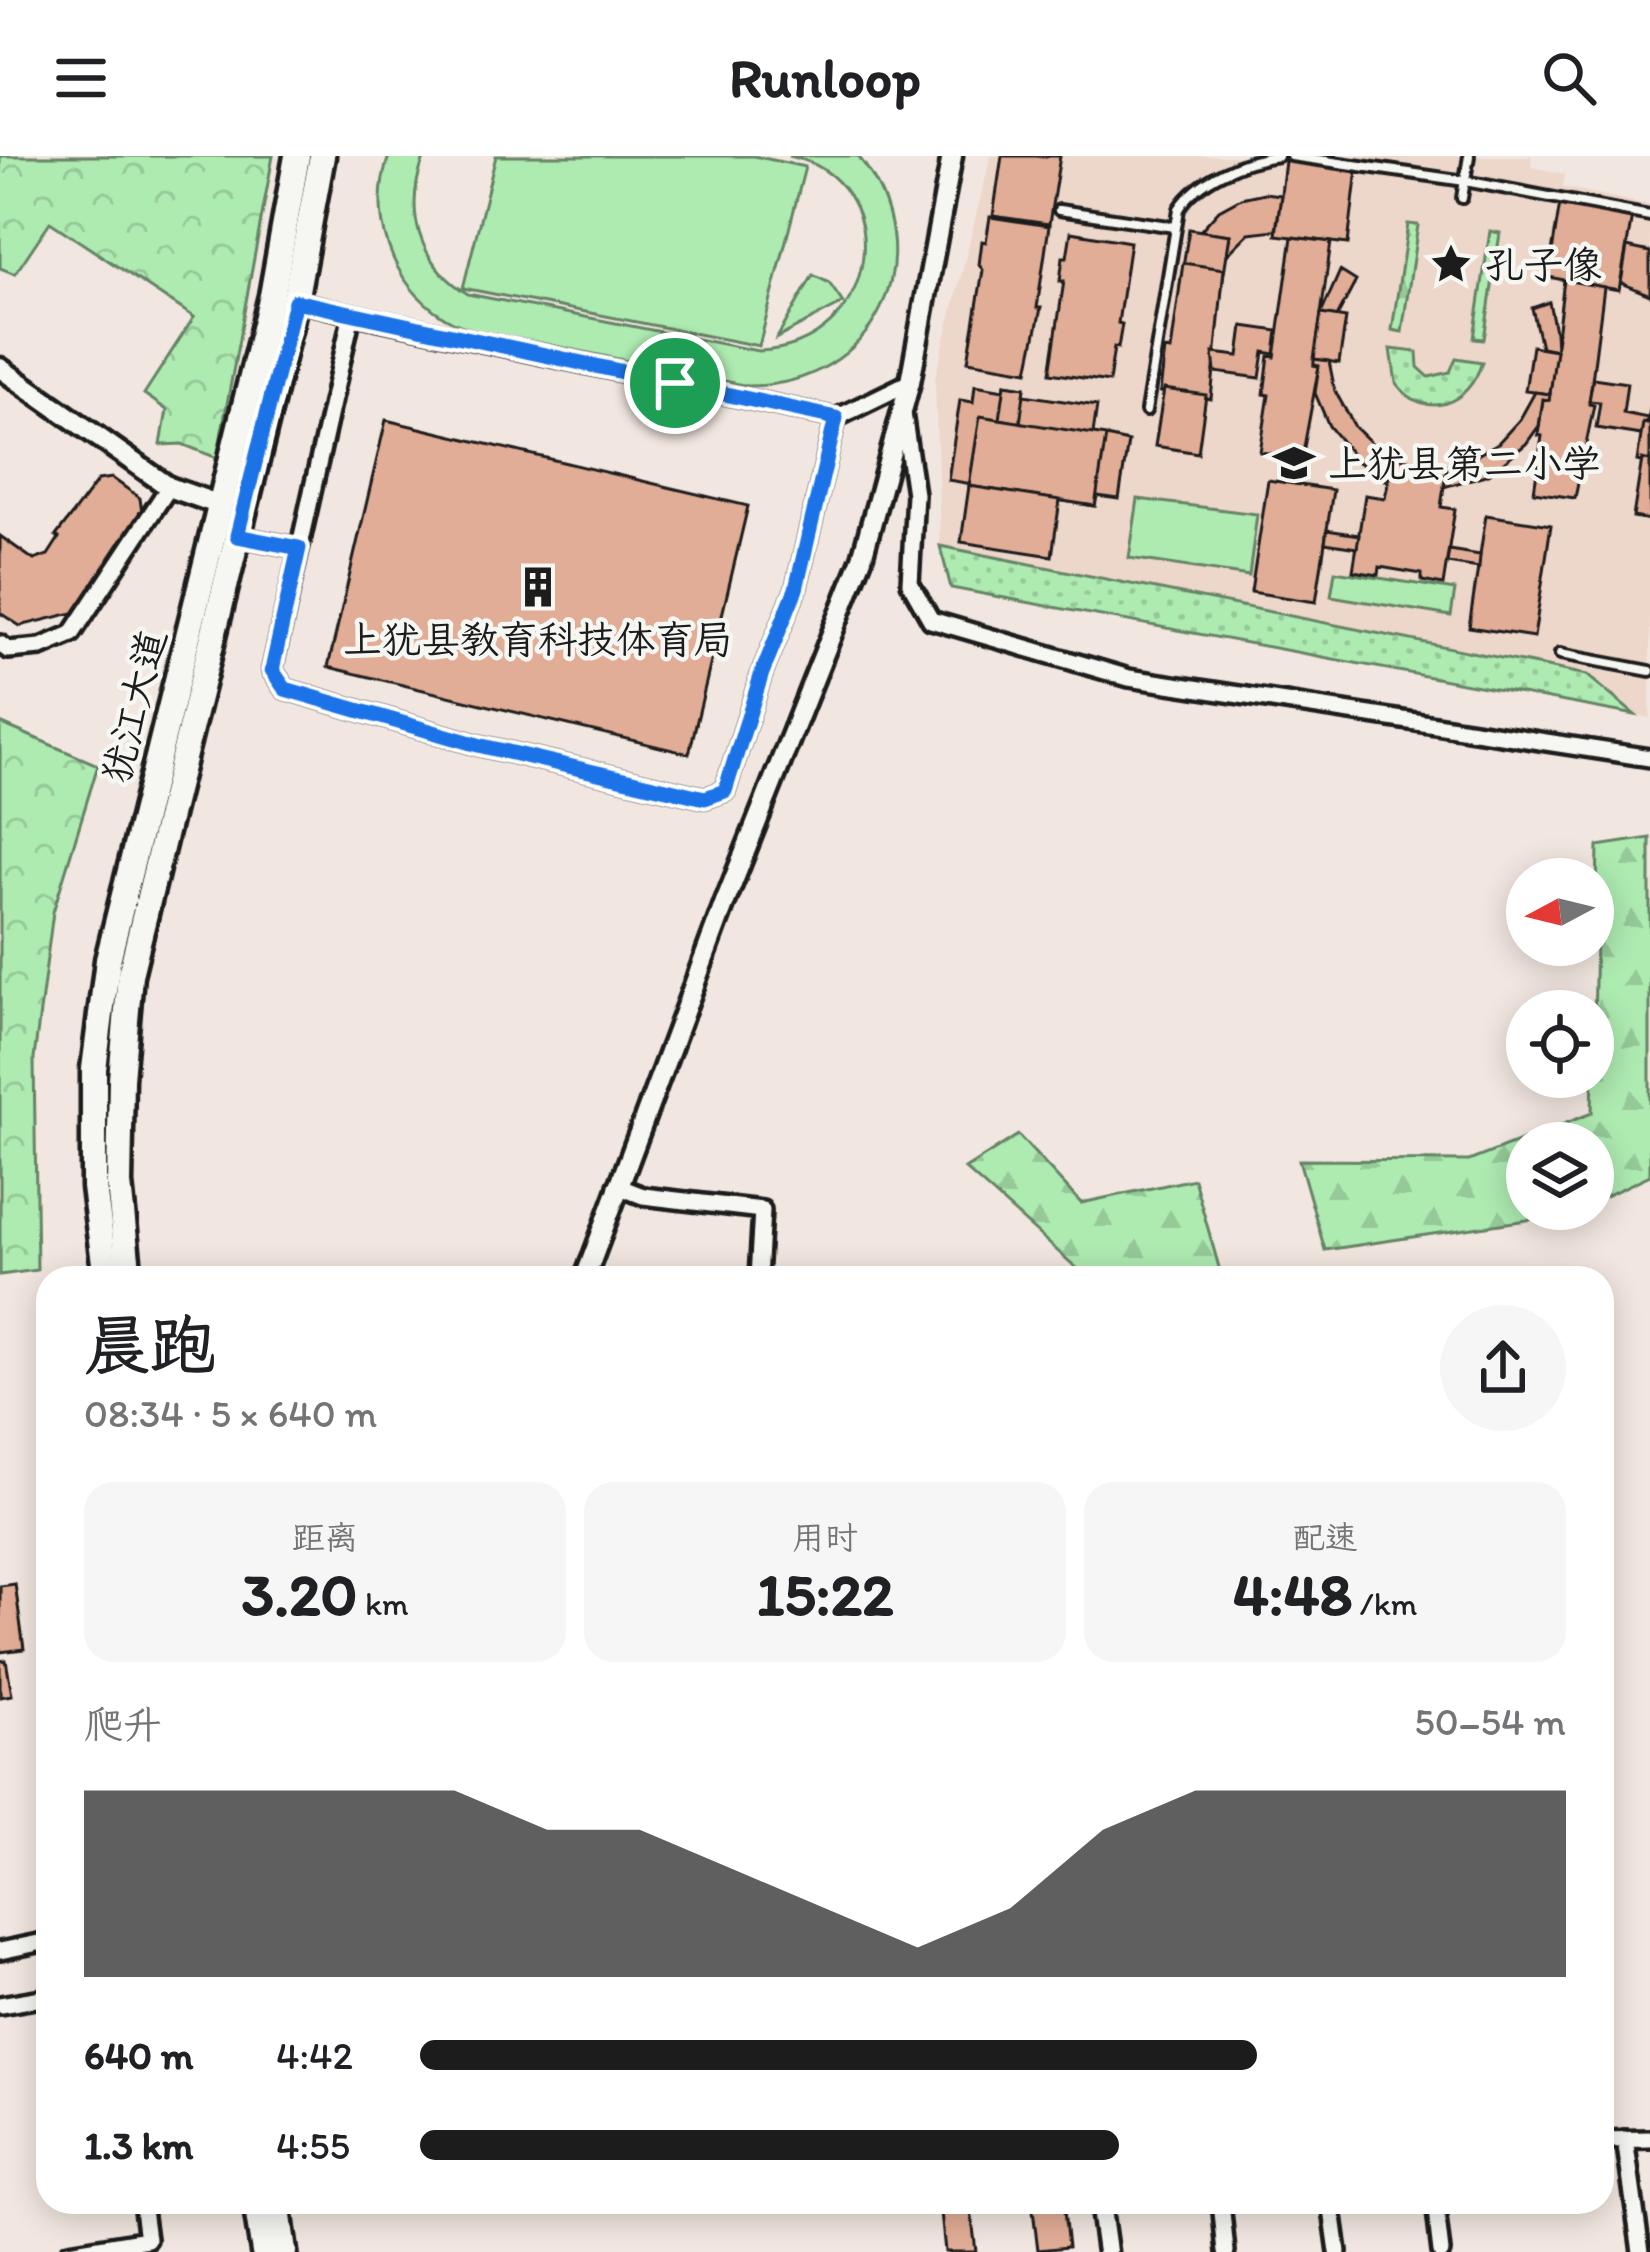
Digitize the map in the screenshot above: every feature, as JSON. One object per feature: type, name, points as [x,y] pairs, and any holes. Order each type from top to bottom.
[{"type":"main road","name":"犹江大道","points":[[104,1266],[94,1186],[94,1069],[108,960],[272,296],[297,156]]},
{"type":"main road","name":"犹江大道","points":[[128,1266],[119,1184],[130,975],[295,301],[322,156]]},
{"type":"main road","points":[[258,2214],[263,2252]]},
{"type":"main road","points":[[279,2214],[284,2252]]},
{"type":"street","points":[[589,1266],[862,558],[910,382],[952,156]]},
{"type":"street","points":[[295,301],[836,418],[910,382]]},
{"type":"street","points":[[352,314],[272,670],[285,689],[478,745],[705,798],[725,791],[762,673],[796,589],[836,418]]},
{"type":"street","points":[[0,368],[169,487],[220,506]]},
{"type":"street","points":[[902,410],[914,494],[910,583],[931,620],[1129,678],[1650,758]]},
{"type":"street","points":[[0,644],[8,650],[41,647],[72,634],[169,487]]},
{"type":"street","points":[[237,536],[299,548]]},
{"type":"street","points":[[617,1186],[643,1196],[762,1210],[759,1266]]},
{"type":"street","points":[[0,1951],[36,1944]]},
{"type":"street","points":[[0,2005],[36,1999]]},
{"type":"street","points":[[1614,2140],[1650,2139]]},
{"type":"street","points":[[1625,2140],[1641,2252]]},
{"type":"street","points":[[69,2252],[147,2239],[144,2214]]},
{"type":"street","points":[[1102,2214],[1107,2252]]},
{"type":"street","points":[[1222,2214],[1226,2252]]},
{"type":"street","points":[[1333,2214],[1338,2252]]},
{"type":"street","points":[[1437,2214],[1442,2252]]},
{"type":"lane","points":[[1146,411],[1179,209],[1197,189],[1237,167],[1278,156]]},
{"type":"lane","points":[[1291,156],[1465,181],[1650,216]]},
{"type":"lane","points":[[1462,198],[1468,156]]},
{"type":"lane","points":[[1059,210],[1175,226]]},
{"type":"lane","points":[[1560,655],[1650,671]]},
{"type":"shaded area","name":"上犹县第二小学","points":[[991,156],[1532,156],[1531,167],[1565,174],[1563,187],[1650,205],[1650,718],[1635,715],[1587,675],[940,546],[935,379]]},
{"type":"green space","points":[[0,156],[273,156],[217,458],[182,444],[161,445],[167,410],[144,394],[194,317],[50,222],[15,274],[0,268]]},
{"type":"green space","points":[[389,156],[425,156],[415,196],[419,234],[437,267],[468,294],[758,351],[800,342],[831,322],[852,294],[862,261],[862,227],[849,196],[825,171],[789,156],[858,156],[881,194],[893,234],[892,272],[881,308],[860,339],[830,364],[793,380],[748,386],[491,334],[444,317],[425,303],[397,267],[388,246],[381,201]]},
{"type":"green space","points":[[496,156],[754,156],[805,167],[759,346],[463,288]]},
{"type":"green space","points":[[1408,224],[1418,225],[1402,332],[1392,330]]},
{"type":"green space","points":[[1490,231],[1500,233],[1484,339],[1474,338]]},
{"type":"green space","points":[[813,275],[829,283],[843,303],[777,338]]},
{"type":"green space","points":[[1391,349],[1417,352],[1418,367],[1429,377],[1450,372],[1456,358],[1482,362],[1476,377],[1457,398],[1433,405],[1407,395],[1396,383]]},
{"type":"green space","points":[[1138,499],[1257,514],[1249,576],[1129,558]]},
{"type":"green space","points":[[940,546],[1587,675],[1635,715],[951,588]]},
{"type":"green space","points":[[1335,571],[1455,590],[1451,616],[1331,596]]},
{"type":"green space","points":[[0,723],[98,765],[53,912],[34,1058],[37,1266],[36,1270],[0,1275]]},
{"type":"green space","points":[[1650,838],[1650,1175],[1614,1192],[1614,1122],[1569,1122],[1592,1113],[1592,1098],[1614,1098],[1614,990],[1595,990],[1595,966],[1614,966],[1614,858],[1598,858],[1598,846]]},
{"type":"green space","points":[[1018,1135],[1081,1203],[1194,1179],[1219,1266],[1074,1266],[965,1169]]},
{"type":"green space","points":[[1506,1147],[1506,1223],[1325,1250],[1299,1160],[1469,1161]]},
{"type":"building","points":[[1002,156],[1060,156],[1049,224],[993,216]]},
{"type":"building","points":[[1285,161],[1357,170],[1348,244],[1276,235]]},
{"type":"building","points":[[1264,193],[1281,195],[1276,230],[1249,233],[1226,256],[1230,235],[1200,231],[1219,210]]},
{"type":"building","points":[[1560,203],[1632,216],[1619,290],[1548,277]]},
{"type":"building","points":[[990,217],[1049,226],[1037,308],[1041,308],[1028,371],[968,361],[983,270],[979,265],[982,241],[986,242]]},
{"type":"building","points":[[1189,229],[1230,235],[1221,291],[1180,285]]},
{"type":"building","points":[[1071,232],[1130,242],[1118,323],[1122,324],[1109,382],[1050,373],[1064,281],[1060,281],[1063,257],[1067,257]]},
{"type":"building","points":[[1292,237],[1331,242],[1314,365],[1319,366],[1302,458],[1260,452],[1269,395],[1264,394],[1269,356],[1275,357]]},
{"type":"building","points":[[1627,247],[1650,252],[1650,295],[1621,283]]},
{"type":"building","points":[[1183,263],[1224,269],[1211,399],[1160,392],[1165,350],[1171,351]]},
{"type":"building","points":[[1340,271],[1356,281],[1337,317],[1321,314]]},
{"type":"building","points":[[1564,280],[1604,287],[1589,404],[1594,405],[1575,498],[1534,492],[1543,399],[1549,400]]},
{"type":"building","points":[[1549,302],[1556,350],[1541,347],[1532,308]]},
{"type":"building","points":[[1321,314],[1346,318],[1339,363],[1314,359]]},
{"type":"building","points":[[1243,326],[1278,331],[1275,354],[1264,352],[1260,378],[1215,372],[1213,353],[1239,356]]},
{"type":"building","points":[[1532,346],[1556,350],[1550,394],[1525,391]]},
{"type":"building","points":[[1314,359],[1329,361],[1335,391],[1355,427],[1393,457],[1388,481],[1358,462],[1329,426],[1315,393],[1319,366]]},
{"type":"building","points":[[1593,378],[1627,383],[1623,413],[1648,418],[1641,435],[1596,428],[1600,402],[1589,401]]},
{"type":"building","points":[[1005,384],[1025,387],[1024,395],[1097,406],[1093,434],[1128,442],[1119,499],[1097,496],[1095,506],[982,492],[983,488],[972,484],[948,480],[960,400],[973,402],[975,385],[1004,390]]},
{"type":"building","points":[[1005,384],[1025,387],[1020,423],[1000,419]]},
{"type":"building","points":[[1164,389],[1206,395],[1198,453],[1155,446]]},
{"type":"building","points":[[1535,392],[1550,394],[1549,400],[1543,399],[1539,426],[1526,444],[1489,474],[1444,487],[1447,465],[1498,443],[1520,419]]},
{"type":"building","points":[[1650,409],[1650,464],[1637,461]]},
{"type":"building","points":[[980,416],[1106,436],[1095,506],[969,486]]},
{"type":"building","name":"上犹县教育科技体育局","points":[[386,420],[748,506],[689,754],[328,667]]},
{"type":"building","points":[[1393,457],[1447,465],[1441,507],[1455,509],[1443,585],[1422,581],[1422,574],[1380,567],[1379,575],[1353,571],[1365,495],[1385,498]]},
{"type":"building","points":[[1642,459],[1650,461],[1650,520],[1633,517]]},
{"type":"building","points":[[112,478],[140,498],[142,513],[73,613],[20,626],[0,613],[0,536],[34,560],[48,555],[56,536],[98,480]]},
{"type":"building","points":[[1268,480],[1333,490],[1316,602],[1251,592]]},
{"type":"building","points":[[969,486],[1060,500],[1052,556],[961,542]]},
{"type":"building","points":[[1486,515],[1551,525],[1534,637],[1469,627]]},
{"type":"building","points":[[1327,530],[1359,535],[1357,548],[1325,543]]},
{"type":"building","points":[[1449,550],[1480,555],[1479,568],[1447,563]]},
{"type":"building","points":[[15,1584],[24,1649],[0,1652],[0,1586]]},
{"type":"building","points":[[6,1660],[12,1695],[0,1697],[0,1661]]},
{"type":"building","points":[[941,2214],[971,2214],[976,2252],[945,2252]]},
{"type":"building","points":[[1034,2214],[1064,2214],[1068,2247],[1038,2250]]},
{"type":"place","name":"孔子像","points":[[1451,264]]},
{"type":"place","name":"上犹县第二小学","points":[[1294,463]]},
{"type":"place","name":"上犹县教育科技体育局","points":[[538,587]]},
{"type":"route","points":[[295,301],[675,383],[836,418],[796,589],[762,673],[725,791],[705,798],[478,745],[285,689],[272,670],[299,548],[237,536],[295,301]]}]
